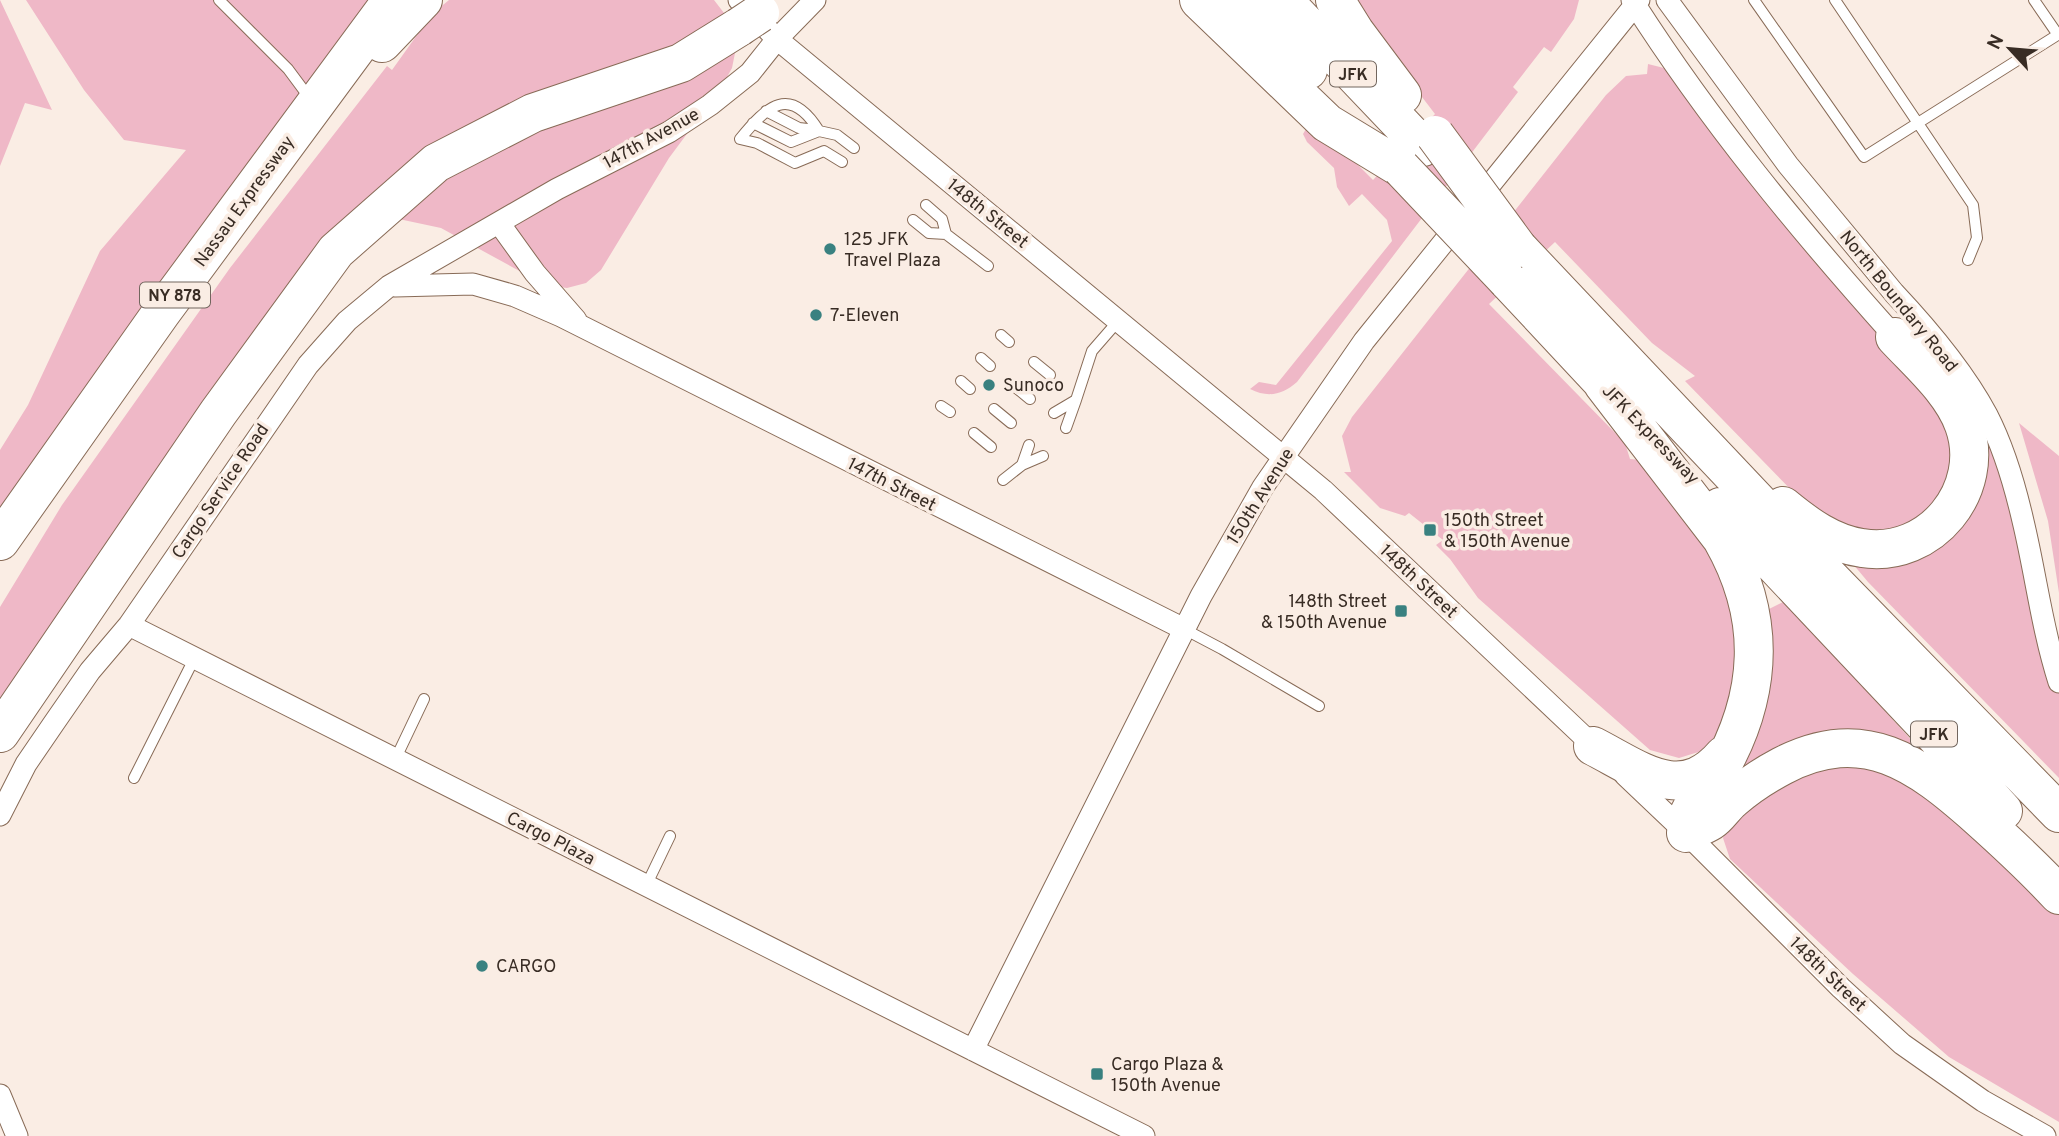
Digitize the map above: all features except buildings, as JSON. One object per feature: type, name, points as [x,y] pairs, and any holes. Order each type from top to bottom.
[{"type":"highway","name":"Nassau Expressway","points":[[0,541],[58,456],[392,0]]},
{"type":"highway","points":[[304,120],[423,0]]},
{"type":"highway","points":[[0,733],[218,413],[336,251],[436,163],[533,113],[681,63],[760,13],[772,0]]},
{"type":"highway","points":[[1199,0],[1328,122],[1419,150]]},
{"type":"highway","name":"JFK","points":[[1241,0],[1419,150]]},
{"type":"highway","name":"JFK","points":[[1283,0],[1419,150]]},
{"type":"highway","points":[[1335,0],[1373,56],[1419,150],[1519,263]]},
{"type":"highway","name":"JFK Expressway","points":[[1519,263],[1603,384],[1906,704],[2059,871]]},
{"type":"highway","name":"JFK Expressway","points":[[1519,263],[1687,427],[2059,813]]},
{"type":"highway","points":[[1687,427],[1798,518],[1824,535],[1861,548],[1903,545],[1938,526],[1955,506],[1968,474],[1970,451],[1965,427],[1957,408],[1895,337]]},
{"type":"highway","points":[[1603,384],[1713,526],[1737,567],[1751,617],[1754,668],[1746,713],[1716,777],[1688,814],[1686,833]]},
{"type":"highway","points":[[0,566],[58,456]]},
{"type":"highway","points":[[1594,746],[1647,774],[1678,782],[1706,773],[1734,743]]},
{"type":"highway","points":[[1686,833],[1712,820],[1732,800],[1783,766],[1818,752],[1836,749],[1874,751],[1912,764],[1936,781],[2013,848],[2059,895]]},
{"type":"street","name":"148th Street","points":[[739,0],[777,39],[1323,489],[1686,833],[1841,988],[1902,1044],[1983,1101],[2045,1136]]},
{"type":"street","name":"147th Avenue","points":[[499,223],[557,189],[669,132],[710,105],[750,73],[777,39],[815,0]]},
{"type":"street","name":"North Boundary Road","points":[[1667,0],[1788,165],[1912,312],[1972,391],[1988,417],[2006,462],[2023,517],[2043,625],[2059,682]]},
{"type":"street","name":"North Boundary Road","points":[[1635,2],[1660,44],[1766,186],[1895,337]]},
{"type":"street","name":"150th Avenue","points":[[973,1050],[1184,629],[1240,526],[1284,456],[1386,313],[1635,2]]},
{"type":"street","name":"Cargo Service Road","points":[[0,815],[26,764],[54,723],[90,671],[129,625],[308,365],[347,321],[388,286],[499,223]]},
{"type":"street","name":"147th Street","points":[[499,223],[535,273],[583,328],[1184,629]]},
{"type":"street","points":[[388,286],[473,284],[514,296],[583,328]]},
{"type":"street","name":"Cargo Plaza","points":[[129,625],[1143,1136]]},
{"type":"street","points":[[0,1095],[17,1136]]},
{"type":"lane","points":[[219,0],[288,69],[304,120]]},
{"type":"lane","points":[[1754,0],[1864,157],[2058,35],[2034,0]]},
{"type":"lane","points":[[1835,0],[1973,205],[1977,238],[1968,260]]},
{"type":"lane","points":[[819,131],[808,114],[789,104],[779,103],[766,111],[740,139],[757,143],[795,163],[824,150],[842,162]]},
{"type":"lane","points":[[766,111],[799,128],[837,135],[854,148]]},
{"type":"lane","points":[[753,123],[791,142],[819,131]]},
{"type":"lane","points":[[926,205],[942,219],[946,234]]},
{"type":"lane","points":[[913,220],[929,233],[946,234],[988,266]]},
{"type":"lane","points":[[1066,428],[1092,351],[1119,320]]},
{"type":"lane","points":[[1034,362],[1050,375]]},
{"type":"lane","points":[[1014,386],[1030,399]]},
{"type":"lane","points":[[1054,413],[1076,400]]},
{"type":"lane","points":[[994,410],[1011,423]]},
{"type":"lane","points":[[974,433],[991,447]]},
{"type":"lane","points":[[1023,465],[1029,445]]},
{"type":"lane","points":[[1003,481],[1023,465],[1043,456]]},
{"type":"lane","name":"147th Street","points":[[1184,629],[1319,706]]},
{"type":"lane","points":[[134,779],[194,659]]},
{"type":"lane","points":[[394,760],[424,699]]},
{"type":"lane","points":[[646,886],[670,836]]},
{"type":"shaded area","points":[[0,0],[52,110],[25,103],[0,166]]},
{"type":"shaded area","points":[[26,0],[374,0],[0,520],[0,450],[28,405],[100,251],[186,150],[124,140],[84,90]]},
{"type":"shaded area","points":[[449,0],[714,0],[724,13],[737,43],[732,68],[721,88],[669,158],[601,270],[586,283],[567,288],[545,285],[441,228],[394,218],[348,232],[124,522],[81,581],[0,703],[0,607],[62,505],[230,268],[387,66],[392,70],[432,14]]},
{"type":"shaded area","points":[[1354,0],[1579,0],[1574,19],[1551,52],[1544,47],[1513,87],[1518,92],[1297,382],[1286,390],[1263,394],[1250,389],[1259,382],[1276,385],[1392,241],[1387,220],[1362,194],[1349,206],[1337,187],[1334,168],[1307,142],[1303,134],[1312,119],[1373,180],[1435,114],[1373,33]]},
{"type":"shaded area","points":[[1648,64],[1664,68],[1683,88],[1948,408],[1955,478],[1930,517],[1889,536],[1842,528],[1800,499],[1685,381],[1695,376],[1652,343],[1555,242],[1489,304],[1625,443],[1630,459],[1641,460],[1734,585],[1739,693],[1708,749],[1679,758],[1650,750],[1478,598],[1450,559],[1436,545],[1443,540],[1409,513],[1405,516],[1380,508],[1344,472],[1351,472],[1342,436],[1352,417],[1606,95],[1626,76],[1647,74]]},
{"type":"shaded area","points":[[2019,423],[2059,456],[2059,593],[2048,521]]},
{"type":"shaded area","points":[[1988,427],[2059,688],[2059,778],[1868,582],[1843,552],[1914,554]]},
{"type":"shaded area","points":[[1785,601],[1933,764],[1898,747],[1713,800],[1765,611]]},
{"type":"shaded area","points":[[1875,759],[2059,903],[2059,1122],[1949,1057],[1853,974],[1730,859],[1723,838],[1733,814],[1824,760]]},
{"type":"place","name":"125 JFK Travel Plaza","points":[[830,249]]},
{"type":"place","name":"7-Eleven","points":[[816,315]]},
{"type":"place","name":"Sunoco","points":[[989,385]]},
{"type":"place","name":"150th Street & 150th Avenue","points":[[1430,530]]},
{"type":"place","name":"148th Street & 150th Avenue","points":[[1401,611]]},
{"type":"place","name":"CARGO","points":[[482,966]]},
{"type":"place","name":"Cargo Plaza & 150th Avenue","points":[[1097,1074]]}]
